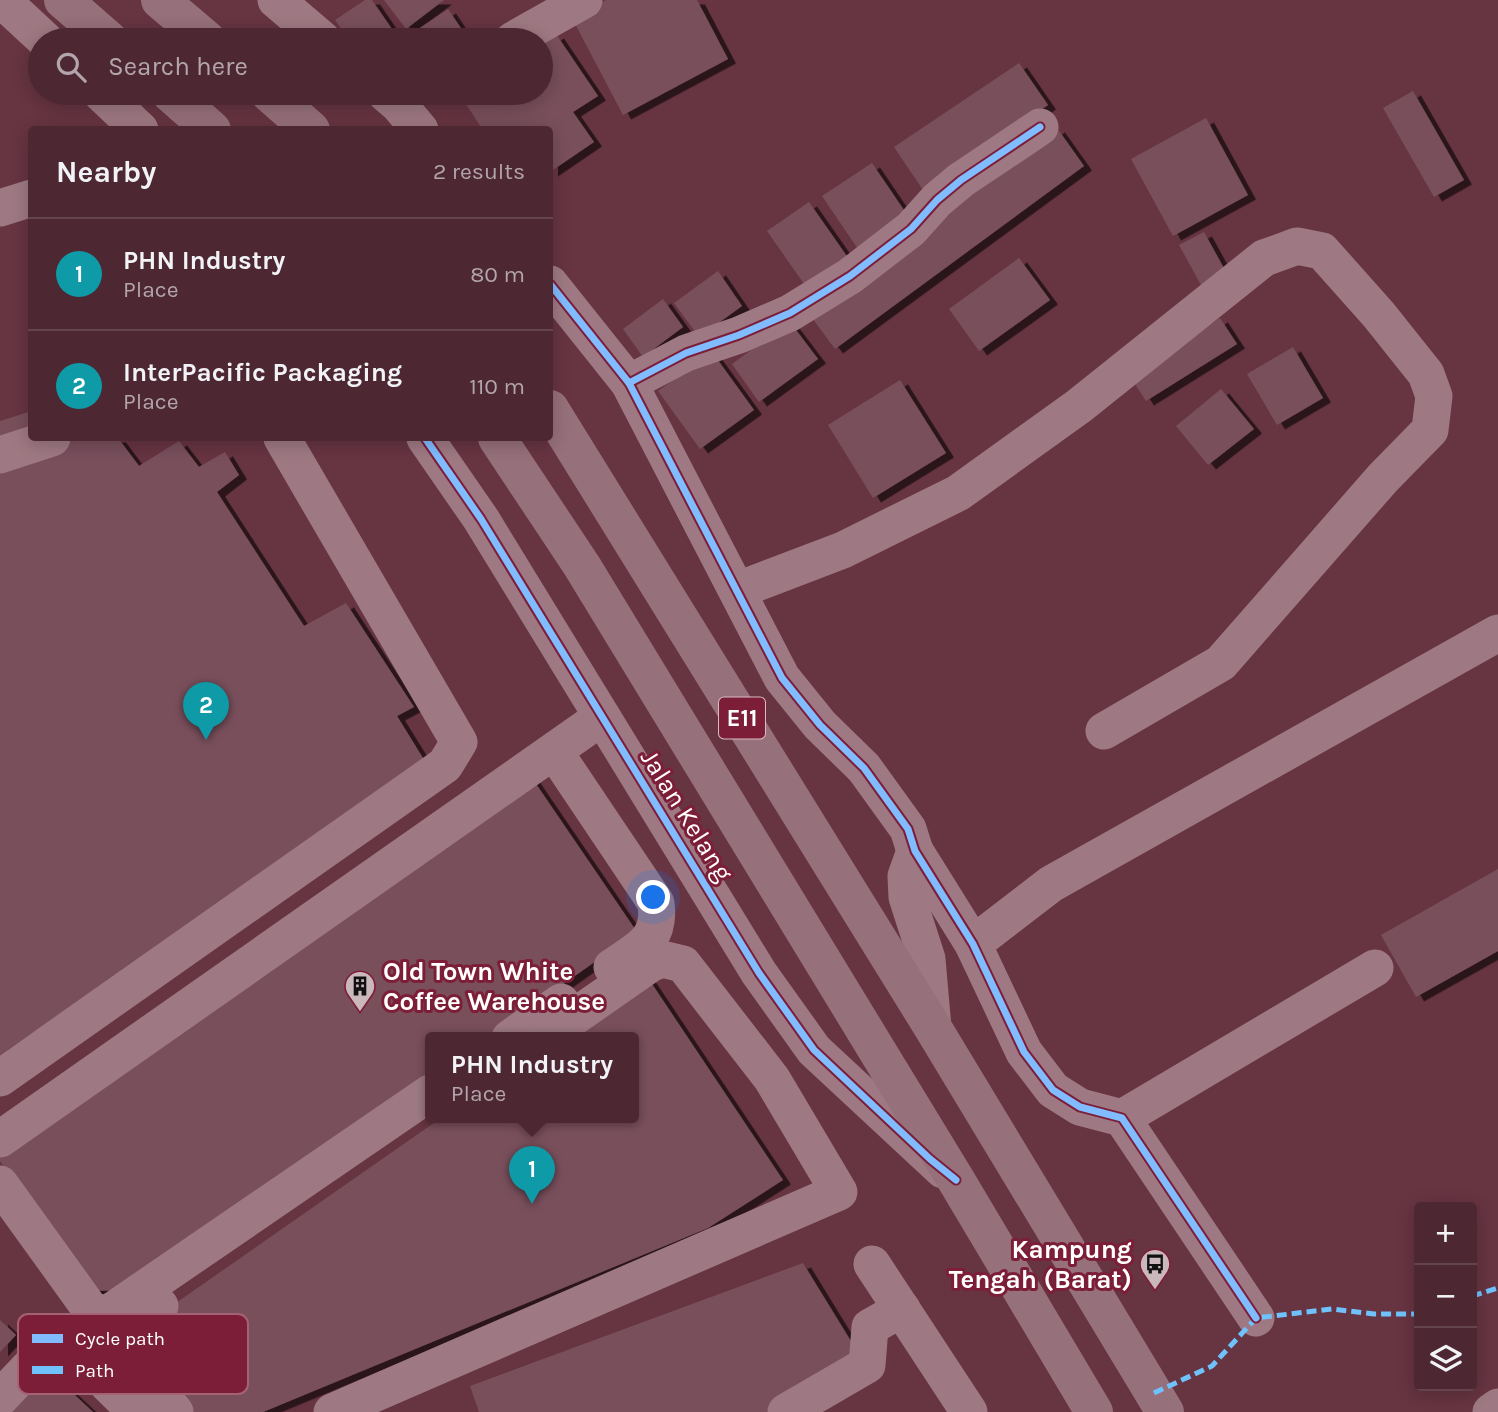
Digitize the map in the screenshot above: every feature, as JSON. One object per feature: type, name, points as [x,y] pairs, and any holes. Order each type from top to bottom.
[{"type":"highway","points":[[63,0],[95,28]]},
{"type":"highway","points":[[160,0],[193,28]]},
{"type":"highway","points":[[184,105],[207,126]]},
{"type":"highway","points":[[283,105],[307,126]]},
{"type":"highway","name":"E11","points":[[553,414],[933,1028],[1166,1412]]},
{"type":"highway","name":"E11","points":[[499,441],[582,566],[1094,1412]]},
{"type":"street","points":[[2,0],[31,28]]},
{"type":"street","points":[[276,0],[309,28]]},
{"type":"street","points":[[534,28],[584,0]]},
{"type":"street","points":[[114,105],[136,126]]},
{"type":"street","points":[[629,383],[685,353],[790,313],[850,276],[911,229],[937,200],[961,180],[1040,127]]},
{"type":"street","points":[[0,208],[28,199]]},
{"type":"street","points":[[738,590],[843,550],[958,493],[1079,406],[1264,258],[1297,246],[1322,251],[1426,374],[1434,396],[1430,430],[1383,478],[1221,663],[1104,731]]},
{"type":"street","points":[[553,288],[629,383],[782,678],[820,724],[864,768],[908,829],[915,851],[973,944],[1024,1052],[1053,1090],[1080,1107],[1122,1118],[1255,1318]]},
{"type":"street","points":[[0,455],[43,441]]},
{"type":"street","points":[[0,1078],[444,765],[458,742],[284,441]]},
{"type":"street","name":"Jalan Kelang","points":[[427,441],[481,519],[759,973],[814,1050],[956,1180]]},
{"type":"street","points":[[973,944],[1051,884],[1498,633]]},
{"type":"street","points":[[0,1139],[602,717]]},
{"type":"street","points":[[519,1032],[645,944],[654,933],[658,917],[656,902],[554,751]]},
{"type":"street","points":[[915,851],[905,876],[907,897],[927,959],[933,1028]]},
{"type":"street","points":[[332,1412],[839,1192],[772,1079],[683,964],[662,959],[650,964],[553,1032]]},
{"type":"street","points":[[1122,1118],[1376,968]]},
{"type":"street","points":[[772,1079],[814,1050]]},
{"type":"street","points":[[107,1314],[425,1096]]},
{"type":"street","points":[[148,1314],[425,1120]]},
{"type":"street","points":[[0,1184],[90,1309],[103,1314]]},
{"type":"street","points":[[872,1264],[969,1412]]},
{"type":"street","points":[[786,1412],[867,1365],[870,1327],[902,1309]]},
{"type":"street","points":[[0,1398],[18,1379]]},
{"type":"street","points":[[118,1394],[136,1412]]},
{"type":"street","points":[[160,1394],[175,1412]]},
{"type":"street","points":[[1491,1412],[1498,1407]]},
{"type":"building","points":[[365,0],[372,0],[391,28],[341,28],[335,20]]},
{"type":"building","points":[[384,0],[444,0],[407,28]]},
{"type":"building","points":[[606,0],[697,0],[728,59],[623,115],[572,18]]},
{"type":"building","points":[[448,9],[461,28],[420,28]]},
{"type":"building","points":[[556,34],[598,96],[573,112],[594,142],[553,170],[553,126],[480,126],[467,105],[553,105],[553,36]]},
{"type":"building","points":[[1019,63],[1048,105],[923,190],[894,147]]},
{"type":"building","points":[[1413,91],[1464,180],[1434,197],[1383,108]]},
{"type":"building","points":[[1206,118],[1248,195],[1173,236],[1131,159]]},
{"type":"building","points":[[1057,128],[1084,166],[835,349],[807,311]]},
{"type":"building","points":[[872,163],[910,219],[860,252],[822,196]]},
{"type":"building","points":[[809,202],[851,262],[809,291],[767,231]]},
{"type":"building","points":[[1204,232],[1231,281],[1206,294],[1179,245]]},
{"type":"building","points":[[1019,258],[1050,300],[979,351],[949,309]]},
{"type":"building","points":[[718,271],[742,306],[699,337],[674,303]]},
{"type":"building","points":[[663,299],[683,327],[643,357],[623,329]]},
{"type":"building","points":[[1220,318],[1237,344],[1146,401],[1129,375]]},
{"type":"building","points":[[790,322],[818,359],[759,402],[732,364]]},
{"type":"building","points":[[1293,347],[1323,398],[1277,425],[1247,374]]},
{"type":"building","points":[[712,352],[754,410],[700,449],[658,391]]},
{"type":"building","points":[[900,380],[946,453],[873,498],[828,425]]},
{"type":"building","points":[[1221,389],[1254,429],[1208,465],[1176,426]]},
{"type":"building","points":[[28,412],[28,441],[120,441],[139,466],[179,441],[199,467],[225,452],[239,475],[217,492],[304,626],[346,603],[414,707],[397,716],[426,763],[0,1055],[0,421]]},
{"type":"building","name":"Old Town White Coffee Warehouse","points":[[532,778],[637,932],[495,1032],[425,1032],[425,1082],[130,1290],[89,1291],[0,1161],[0,1153]]},
{"type":"building","points":[[1498,869],[1498,951],[1416,997],[1381,935]]},
{"type":"building","points":[[646,975],[783,1180],[708,1228],[263,1412],[186,1412],[174,1394],[248,1394],[248,1314],[160,1314],[434,1123],[639,1123],[639,1032],[565,1032]]},
{"type":"building","points":[[803,1263],[865,1364],[767,1412],[479,1412],[470,1386]]},
{"type":"building","points":[[0,1320],[16,1335],[0,1352]]},
{"type":"building","points":[[21,1394],[74,1394],[93,1412],[4,1412]]},
{"type":"marked path","points":[[1477,1294],[1498,1288]]},
{"type":"marked path","points":[[1154,1393],[1212,1366],[1256,1318],[1332,1309],[1374,1314],[1414,1314]]},
{"type":"cycle path","points":[[629,383],[686,353],[739,335],[790,313],[850,276],[911,229],[937,200],[961,180],[1040,127]]},
{"type":"cycle path","points":[[553,288],[629,383],[782,678],[820,725],[864,768],[908,829],[915,851],[973,944],[1024,1052],[1053,1090],[1080,1107],[1122,1118],[1256,1318]]},
{"type":"cycle path","points":[[427,441],[481,519],[759,973],[814,1050],[956,1180]]},
{"type":"place","name":"InterPacific Packaging","points":[[206,740]]},
{"type":"place","name":"Old Town White Coffee Warehouse","points":[[360,1013]]},
{"type":"place","name":"PHN Industry","points":[[532,1204]]},
{"type":"place","name":"Kampung Tengah (Barat)","points":[[1155,1291]]}]
